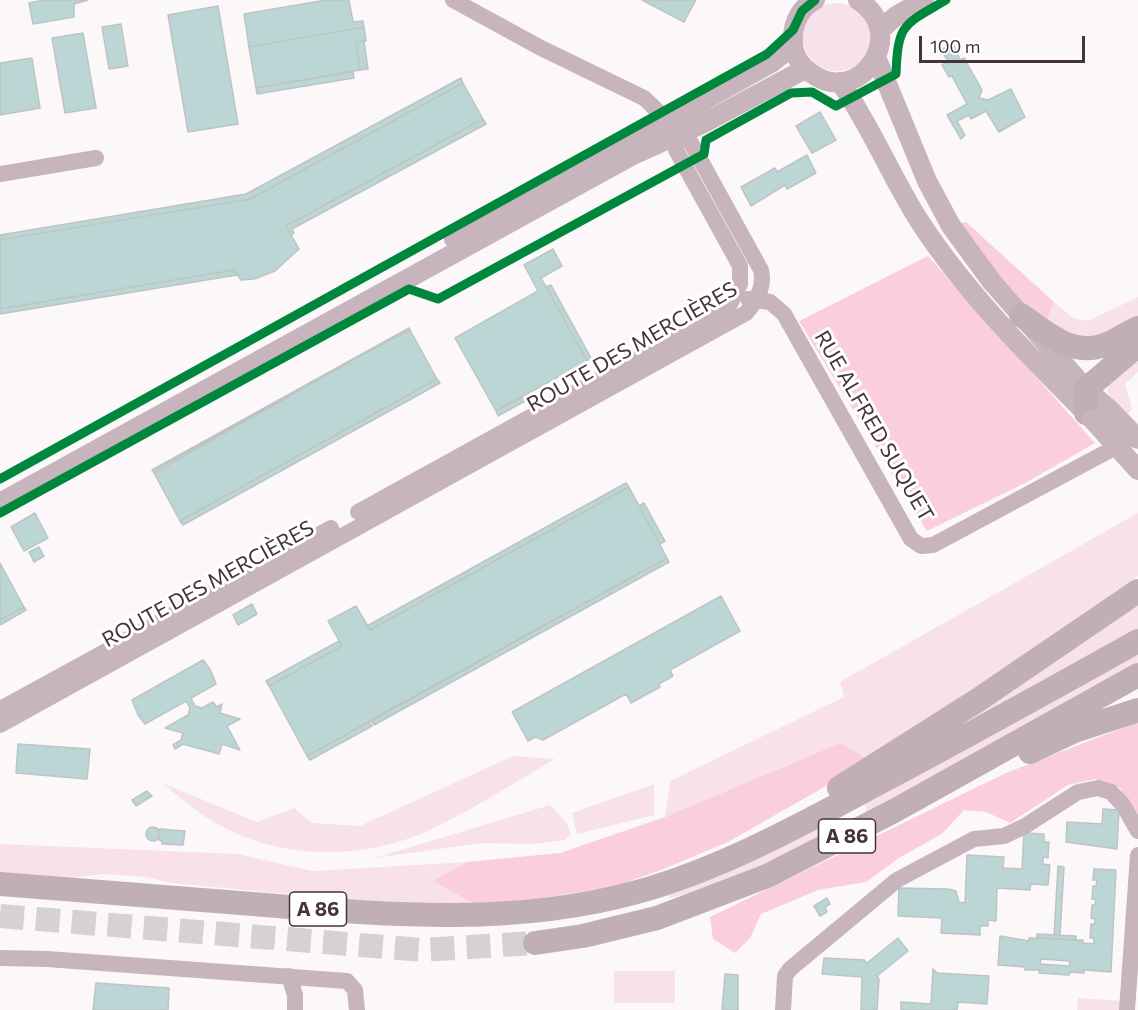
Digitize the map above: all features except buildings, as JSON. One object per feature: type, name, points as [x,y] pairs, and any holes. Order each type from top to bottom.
[{"type":"highway","points":[[1021,315],[1053,338],[1080,350],[1106,345],[1138,328]]},
{"type":"highway","points":[[1093,407],[1138,345]]},
{"type":"highway","points":[[743,853],[760,836],[978,700],[1138,591]]},
{"type":"highway","name":"A 86","points":[[0,884],[369,914],[424,916],[514,913],[584,904],[636,892],[689,875],[743,853],[965,737],[1138,641]]},
{"type":"highway","name":"A 86","points":[[535,943],[616,929],[715,897],[805,857],[1138,675]]},
{"type":"highway","points":[[953,778],[972,778],[1077,730],[1138,710]]},
{"type":"main road","points":[[815,0],[802,11],[795,21],[793,46],[797,59],[805,69],[816,77],[840,82],[863,73],[876,57],[880,30],[869,1]]},
{"type":"main road","points":[[880,30],[896,16],[924,0]]},
{"type":"main road","points":[[0,503],[631,156],[793,46]]},
{"type":"main road","points":[[876,57],[938,206],[963,245],[1093,407],[1138,470]]},
{"type":"main road","points":[[0,490],[671,128],[805,69]]},
{"type":"main road","points":[[840,82],[920,222],[951,265],[1093,407],[1138,437]]},
{"type":"street","points":[[453,0],[541,48],[644,98],[671,128]]},
{"type":"street","name":"ROUTE DES MERCIÈRES","points":[[0,709],[728,309],[737,296],[740,266],[676,150],[671,128]]},
{"type":"street","name":"ROUTE DES MERCIÈRES","points":[[0,724],[746,313],[757,300],[762,276],[758,263],[690,141],[671,128]]},
{"type":"street","points":[[0,174],[96,158]]},
{"type":"street","name":"RUE ALFRED SUQUET","points":[[737,296],[770,302],[784,314],[911,539],[921,546],[933,545],[1138,437]]},
{"type":"street","points":[[783,1010],[788,971],[897,880],[974,839],[1004,836],[1025,826],[1070,795],[1098,788],[1118,798],[1138,831]]},
{"type":"street","points":[[1128,1010],[1138,855]]},
{"type":"street","points":[[0,958],[47,958],[350,982],[355,990],[357,1010]]},
{"type":"street","points":[[289,976],[295,995],[296,1010]]},
{"type":"shaded area","points":[[837,3],[850,6],[861,13],[868,24],[871,37],[868,50],[861,61],[850,68],[837,71],[824,68],[813,61],[806,50],[803,37],[806,24],[813,13],[824,6]]},
{"type":"shaded area","points":[[966,222],[1054,302],[1044,328],[984,260],[961,223]]},
{"type":"shaded area","points":[[928,256],[1095,443],[1025,483],[927,531],[799,321]]},
{"type":"shaded area","points":[[1138,297],[1138,318],[1086,341],[1044,328],[1054,302],[1073,318],[1088,321]]},
{"type":"shaded area","points":[[1138,356],[1138,372],[1125,384],[1132,409],[1128,414],[1115,406],[1107,391],[1111,377]]},
{"type":"shaded area","points":[[1138,513],[1138,576],[870,761],[665,817],[670,781],[844,697],[840,682]]},
{"type":"shaded area","points":[[1138,603],[1138,629],[884,769]]},
{"type":"shaded area","points":[[1138,649],[1138,665],[868,815],[863,800]]},
{"type":"shaded area","points":[[1138,722],[1138,825],[1120,788],[1095,779],[1068,785],[1010,823],[986,812],[964,810],[943,833],[899,858],[866,882],[818,890],[761,914],[750,938],[735,953],[713,939],[710,917],[1006,773]]},
{"type":"shaded area","points":[[841,743],[870,761],[728,842],[613,887],[516,902],[476,905],[433,881],[467,862],[560,853],[665,817]]},
{"type":"shaded area","points":[[513,756],[555,759],[436,827],[411,838],[358,850],[303,851],[276,847],[250,839],[208,819],[162,783],[257,822],[294,808],[312,823],[360,826]]},
{"type":"shaded area","points":[[654,784],[654,815],[577,834],[572,813]]},
{"type":"shaded area","points":[[550,805],[566,822],[571,834],[565,840],[533,844],[482,843],[375,858]]},
{"type":"shaded area","points":[[820,825],[825,838],[718,888],[669,898],[668,891]]},
{"type":"shaded area","points":[[0,844],[237,854],[313,871],[467,862],[434,881],[476,905],[382,903],[171,883],[146,877],[103,874],[61,879],[0,873]]},
{"type":"shaded area","points":[[614,971],[675,971],[675,1003],[614,1003]]},
{"type":"shaded area","points":[[1078,998],[1121,1001],[1120,1010],[1077,1010]]},
{"type":"tunnel","points":[[0,916],[423,950],[535,943]]},
{"type":"cycle path","points":[[0,479],[767,54],[793,30],[802,11],[815,0]]},
{"type":"cycle path","points":[[0,513],[409,289],[438,299],[704,154],[706,140],[791,93],[812,92],[836,106],[896,74],[899,44],[906,27],[946,0]]}]
